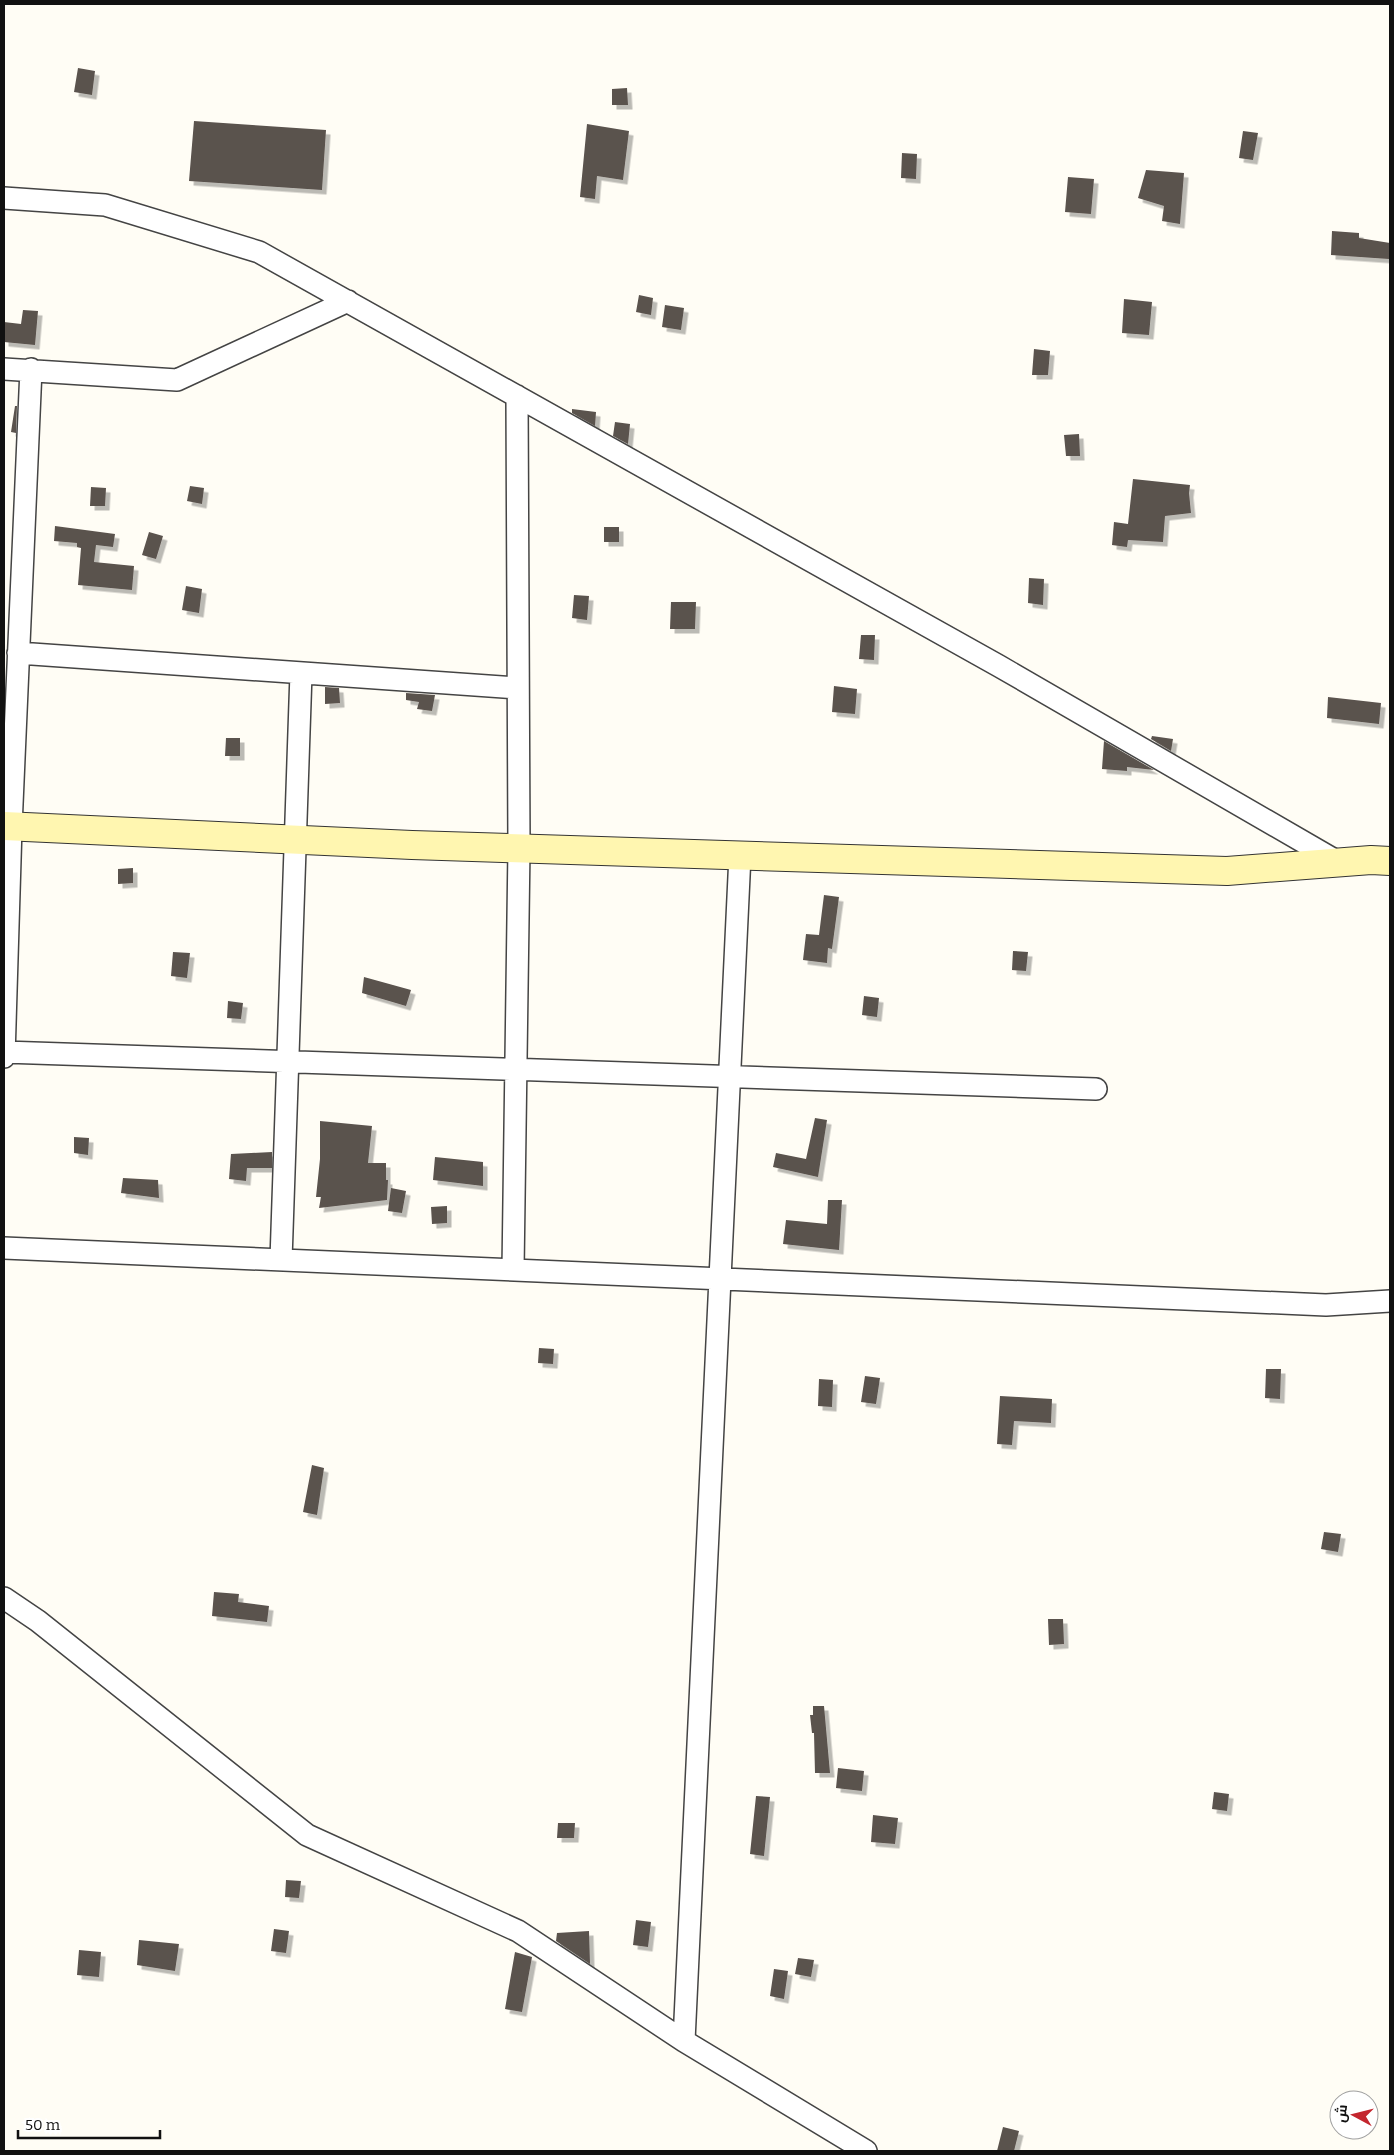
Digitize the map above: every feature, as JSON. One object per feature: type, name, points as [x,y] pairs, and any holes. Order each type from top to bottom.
[{"type":"street","points":[[4,198],[105,205],[260,252],[999,666],[1338,862]]},
{"type":"street","points":[[4,369],[31,369],[177,380],[348,301]]},
{"type":"street","points":[[4,1057],[7,826],[18,653],[13,587],[31,369]]},
{"type":"street","points":[[513,1270],[519,848],[517,396]]},
{"type":"street","points":[[18,653],[518,688]]},
{"type":"street","points":[[281,1260],[301,673]]},
{"type":"street","points":[[7,826],[519,848],[1227,871],[1338,862],[1390,861]]},
{"type":"street","points":[[684,2041],[740,855]]},
{"type":"street","points":[[4,1052],[1096,1089]]},
{"type":"street","points":[[4,1248],[1326,1305],[1390,1300]]},
{"type":"street","points":[[4,1598],[46,1627],[306,1835],[518,1931],[684,2041],[866,2151]]},
{"type":"building","points":[[78,68],[95,71],[92,95],[74,92]]},
{"type":"building","points":[[627,88],[628,105],[612,105],[612,89]]},
{"type":"building","points":[[194,121],[326,130],[322,190],[189,181]]},
{"type":"building","points":[[587,124],[629,131],[623,180],[597,176],[595,199],[580,197]]},
{"type":"building","points":[[1243,131],[1258,133],[1253,160],[1239,158]]},
{"type":"building","points":[[902,153],[917,154],[916,179],[901,178]]},
{"type":"building","points":[[1146,170],[1184,173],[1180,224],[1162,221],[1164,206],[1138,198]]},
{"type":"building","points":[[1068,177],[1094,179],[1091,214],[1065,212]]},
{"type":"building","points":[[1332,231],[1359,233],[1359,238],[1390,243],[1389,259],[1331,255]]},
{"type":"building","points":[[639,295],[653,298],[651,315],[636,312]]},
{"type":"building","points":[[1124,299],[1152,302],[1149,335],[1122,333]]},
{"type":"building","points":[[665,305],[684,308],[681,330],[662,327]]},
{"type":"building","points":[[23,310],[38,311],[35,345],[4,342],[4,322],[21,324]]},
{"type":"building","points":[[1034,349],[1050,351],[1048,375],[1032,375]]},
{"type":"building","points":[[15,406],[17,406],[16,433],[11,432]]},
{"type":"building","points":[[572,409],[596,412],[595,426],[572,413]]},
{"type":"building","points":[[615,422],[630,424],[628,444],[613,436]]},
{"type":"building","points":[[1079,434],[1080,456],[1066,456],[1064,435]]},
{"type":"building","points":[[1133,479],[1190,485],[1191,513],[1165,516],[1163,542],[1128,540],[1127,547],[1112,545],[1114,522],[1128,524]]},
{"type":"building","points":[[190,486],[204,488],[202,504],[187,501]]},
{"type":"building","points":[[91,487],[106,488],[105,506],[90,506]]},
{"type":"building","points":[[55,526],[115,534],[113,547],[96,545],[94,562],[134,566],[132,590],[78,585],[81,548],[77,547],[77,543],[54,541]]},
{"type":"building","points":[[604,527],[619,527],[619,542],[604,542]]},
{"type":"building","points":[[149,532],[163,536],[156,559],[142,555]]},
{"type":"building","points":[[1029,578],[1044,579],[1043,605],[1028,603]]},
{"type":"building","points":[[186,586],[202,589],[199,613],[182,610]]},
{"type":"building","points":[[574,595],[589,596],[587,620],[572,618]]},
{"type":"building","points":[[671,602],[696,602],[695,629],[670,629]]},
{"type":"building","points":[[861,635],[875,635],[874,660],[859,659]]},
{"type":"building","points":[[834,686],[857,689],[855,714],[832,712]]},
{"type":"building","points":[[325,687],[339,688],[340,703],[325,704]]},
{"type":"building","points":[[406,693],[435,695],[432,711],[417,709],[419,702],[406,700]]},
{"type":"building","points":[[1328,697],[1381,703],[1379,724],[1327,718]]},
{"type":"building","points":[[1152,736],[1173,739],[1171,751],[1151,739]]},
{"type":"building","points":[[226,738],[240,738],[240,756],[225,756]]},
{"type":"building","points":[[1104,741],[1154,770],[1127,767],[1127,771],[1102,769]]},
{"type":"building","points":[[133,868],[133,883],[118,884],[118,869]]},
{"type":"building","points":[[824,895],[839,897],[832,949],[828,948],[827,963],[803,960],[806,934],[819,935]]},
{"type":"building","points":[[1013,951],[1028,952],[1026,971],[1012,970]]},
{"type":"building","points":[[173,952],[190,953],[187,978],[171,976]]},
{"type":"building","points":[[364,977],[411,990],[406,1006],[362,993]]},
{"type":"building","points":[[864,996],[879,998],[877,1017],[862,1015]]},
{"type":"building","points":[[228,1001],[243,1003],[241,1019],[227,1018]]},
{"type":"building","points":[[815,1118],[827,1120],[818,1177],[773,1167],[776,1153],[806,1159]]},
{"type":"building","points":[[320,1121],[372,1126],[368,1163],[386,1163],[386,1180],[388,1180],[387,1200],[319,1208],[321,1197],[316,1197],[320,1159]]},
{"type":"building","points":[[74,1137],[89,1138],[88,1155],[74,1153]]},
{"type":"building","points":[[272,1152],[272,1168],[247,1168],[246,1181],[229,1179],[231,1154]]},
{"type":"building","points":[[435,1157],[483,1162],[483,1186],[433,1180]]},
{"type":"building","points":[[123,1178],[158,1180],[159,1198],[121,1193]]},
{"type":"building","points":[[391,1188],[406,1191],[402,1213],[388,1211]]},
{"type":"building","points":[[828,1200],[842,1200],[839,1250],[783,1244],[786,1220],[827,1224]]},
{"type":"building","points":[[447,1206],[447,1223],[432,1224],[431,1207]]},
{"type":"building","points":[[539,1348],[554,1349],[553,1364],[538,1363]]},
{"type":"building","points":[[1266,1369],[1281,1369],[1280,1399],[1265,1398]]},
{"type":"building","points":[[865,1376],[880,1378],[876,1404],[861,1402]]},
{"type":"building","points":[[819,1379],[833,1380],[832,1407],[818,1406]]},
{"type":"building","points":[[1000,1396],[1052,1399],[1051,1423],[1014,1421],[1012,1445],[997,1444]]},
{"type":"building","points":[[312,1465],[324,1468],[317,1515],[303,1512]]},
{"type":"building","points":[[1324,1532],[1341,1534],[1338,1552],[1321,1549]]},
{"type":"building","points":[[214,1592],[239,1594],[238,1602],[269,1606],[267,1622],[212,1616]]},
{"type":"building","points":[[1048,1619],[1063,1619],[1064,1644],[1049,1645]]},
{"type":"building","points":[[813,1706],[824,1706],[830,1773],[815,1773],[814,1733],[812,1733],[810,1715],[813,1715]]},
{"type":"building","points":[[838,1768],[864,1771],[862,1791],[836,1788]]},
{"type":"building","points":[[1214,1792],[1229,1794],[1227,1811],[1212,1809]]},
{"type":"building","points":[[756,1796],[770,1797],[764,1856],[750,1854]]},
{"type":"building","points":[[873,1815],[898,1818],[895,1844],[871,1842]]},
{"type":"building","points":[[558,1823],[575,1823],[574,1838],[557,1838]]},
{"type":"building","points":[[286,1880],[301,1881],[299,1898],[285,1897]]},
{"type":"building","points":[[636,1920],[651,1922],[648,1947],[633,1945]]},
{"type":"building","points":[[274,1929],[289,1931],[286,1953],[271,1951]]},
{"type":"building","points":[[589,1931],[590,1964],[556,1941],[557,1933]]},
{"type":"building","points":[[139,1940],[179,1944],[175,1971],[137,1965]]},
{"type":"building","points":[[79,1950],[101,1952],[99,1977],[77,1975]]},
{"type":"building","points":[[515,1952],[532,1957],[522,2012],[505,2009]]},
{"type":"building","points":[[798,1958],[814,1960],[811,1977],[795,1974]]},
{"type":"building","points":[[774,1969],[788,1971],[784,1999],[770,1996]]},
{"type":"building","points":[[1003,2127],[1019,2131],[1014,2151],[997,2151]]}]
